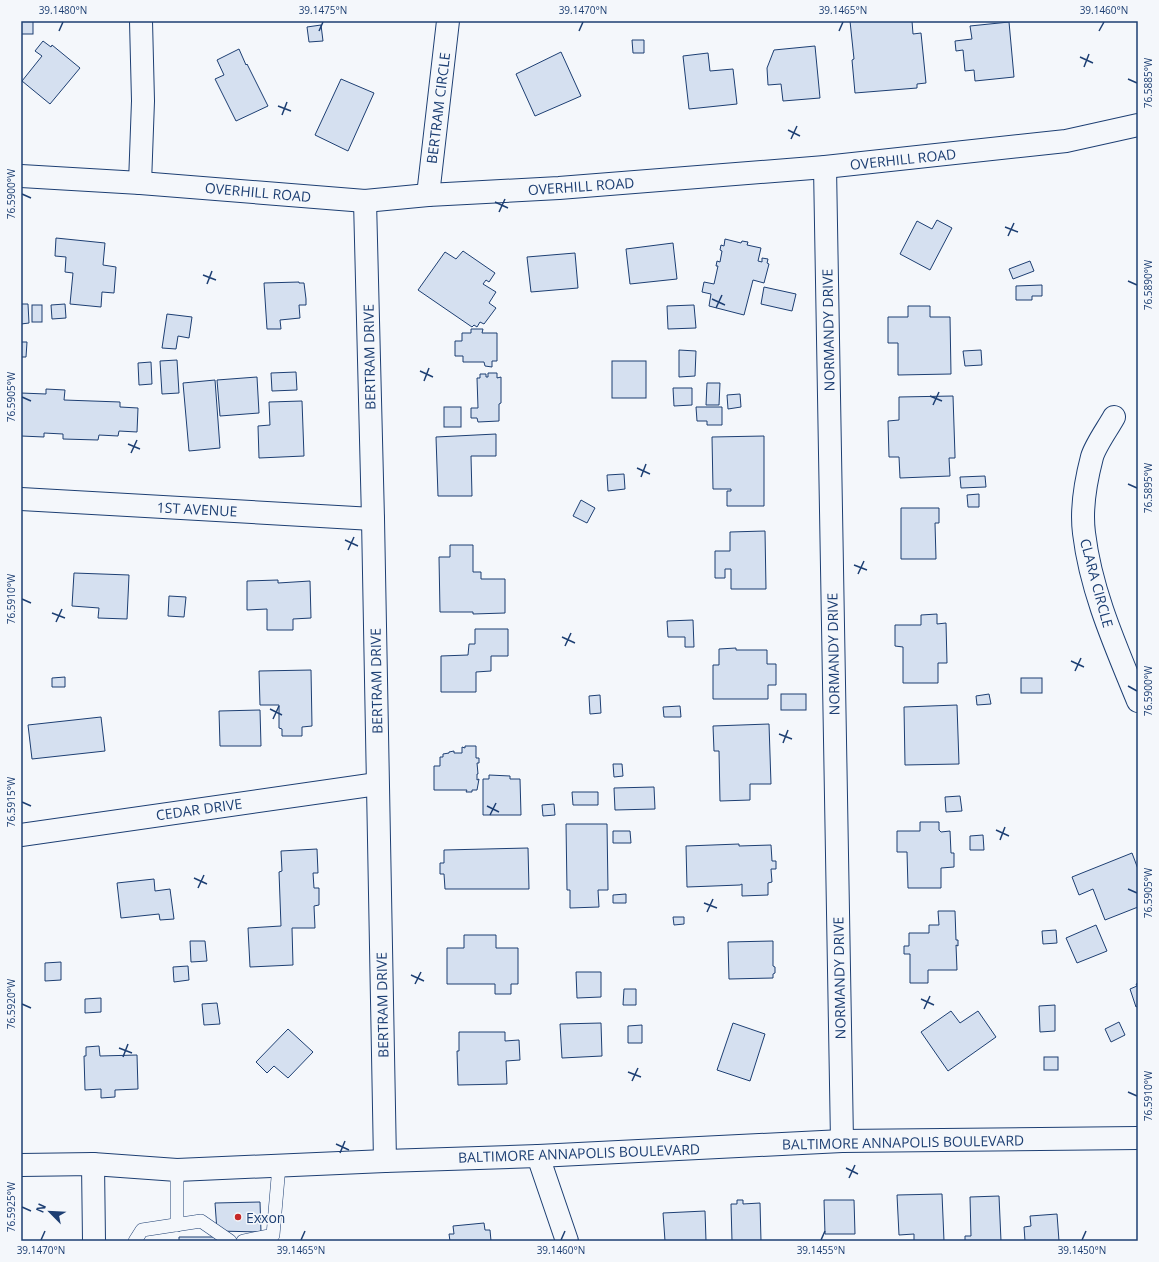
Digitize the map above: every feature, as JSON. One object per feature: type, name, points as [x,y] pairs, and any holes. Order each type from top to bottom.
[{"type":"street","points":[[140,183],[144,101],[141,21]]},
{"type":"street","name":"BERTRAM CIRCLE","points":[[428,195],[448,21]]},
{"type":"street","name":"OVERHILL ROAD","points":[[21,176],[140,183],[365,201],[428,195],[559,188],[825,167],[1066,141],[1138,125]]},
{"type":"street","name":"NORMANDY DRIVE","points":[[825,167],[842,1141]]},
{"type":"street","name":"BERTRAM DRIVE","points":[[365,201],[373,519],[385,1161]]},
{"type":"street","name":"CLARA CIRCLE","points":[[1114,417],[1093,456],[1084,498],[1084,532],[1091,569],[1105,618],[1138,701]]},
{"type":"street","name":"1ST AVENUE","points":[[21,499],[373,519]]},
{"type":"street","name":"CEDAR DRIVE","points":[[21,835],[377,784]]},
{"type":"street","name":"BALTIMORE ANNAPOLIS BOULEVARD","points":[[21,1165],[93,1164],[177,1170],[538,1156],[842,1141],[1138,1138]]},
{"type":"street","points":[[538,1156],[567,1241]]},
{"type":"street","points":[[93,1164],[94,1241]]},
{"type":"lane","points":[[243,1241],[273,1235],[279,1166]]},
{"type":"lane","points":[[177,1170],[177,1225]]},
{"type":"lane","points":[[135,1241],[142,1230],[201,1221],[230,1241]]},
{"type":"building","points":[[21,21],[33,21],[33,34],[21,34]]},
{"type":"building","points":[[850,21],[912,21],[913,34],[921,33],[926,83],[917,84],[917,88],[855,93],[852,60],[854,59]]},
{"type":"building","points":[[1009,22],[1014,77],[975,81],[974,70],[965,71],[963,50],[956,51],[955,41],[972,39],[970,26]]},
{"type":"building","points":[[321,25],[323,41],[309,42],[307,27]]},
{"type":"building","points":[[632,40],[644,40],[644,53],[633,53]]},
{"type":"building","points":[[43,41],[51,47],[52,45],[80,68],[50,104],[22,81],[42,56],[35,51]]},
{"type":"building","points":[[815,46],[820,98],[783,101],[781,84],[768,85],[767,68],[774,50]]},
{"type":"building","points":[[239,49],[268,106],[236,121],[215,79],[224,75],[217,60]]},
{"type":"building","points":[[561,52],[581,96],[535,116],[516,74]]},
{"type":"building","points":[[708,53],[710,71],[733,69],[737,104],[689,109],[683,56]]},
{"type":"building","points":[[341,79],[374,93],[348,151],[315,135]]},
{"type":"building","points":[[937,220],[952,228],[930,270],[900,254],[917,221],[932,229]]},
{"type":"building","points":[[56,238],[105,243],[103,265],[116,267],[114,293],[102,292],[101,307],[70,304],[73,273],[65,272],[66,257],[55,256]]},
{"type":"building","points":[[725,239],[741,243],[742,241],[748,242],[747,245],[761,248],[758,261],[762,262],[762,258],[768,259],[767,263],[769,264],[764,283],[753,280],[744,315],[709,306],[711,294],[702,292],[704,282],[714,284],[718,266],[716,266],[717,261],[720,262],[722,251],[720,250],[721,245],[724,246]]},
{"type":"building","points":[[673,243],[677,279],[630,284],[626,249]]},
{"type":"building","points":[[463,251],[495,273],[489,282],[486,280],[483,284],[496,292],[489,303],[496,308],[484,324],[480,322],[477,327],[474,325],[472,327],[418,290],[445,252],[456,259]]},
{"type":"building","points":[[575,253],[578,288],[531,292],[527,257]]},
{"type":"building","points":[[1030,261],[1034,271],[1013,279],[1009,269]]},
{"type":"building","points":[[264,283],[304,283],[306,299],[306,305],[299,305],[300,318],[280,320],[281,329],[267,329]]},
{"type":"building","points":[[1042,285],[1042,296],[1032,296],[1032,300],[1016,300],[1016,286]]},
{"type":"building","points":[[764,287],[796,294],[792,311],[761,304]]},
{"type":"building","points":[[21,304],[28,304],[29,323],[21,324]]},
{"type":"building","points":[[65,304],[66,318],[52,319],[51,305]]},
{"type":"building","points":[[32,305],[42,305],[42,322],[32,322]]},
{"type":"building","points":[[694,305],[696,328],[668,329],[667,306]]},
{"type":"building","points":[[908,306],[930,306],[930,317],[950,317],[951,374],[898,375],[898,343],[888,343],[888,317],[908,317]]},
{"type":"building","points":[[167,314],[192,317],[189,338],[178,336],[176,349],[162,348]]},
{"type":"building","points":[[471,329],[483,329],[482,333],[497,333],[497,361],[492,361],[492,367],[485,366],[484,362],[463,362],[463,356],[455,356],[455,341],[462,341],[462,333],[471,333]]},
{"type":"building","points":[[21,342],[27,342],[26,357],[21,357]]},
{"type":"building","points":[[679,350],[696,351],[695,376],[679,377]]},
{"type":"building","points":[[981,350],[982,365],[965,366],[963,351]]},
{"type":"building","points":[[177,360],[179,393],[162,394],[160,361]]},
{"type":"building","points":[[612,361],[646,361],[646,398],[612,398]]},
{"type":"building","points":[[151,362],[152,384],[139,385],[138,363]]},
{"type":"building","points":[[296,372],[297,390],[272,391],[271,373]]},
{"type":"building","points":[[488,373],[497,373],[497,378],[501,377],[499,421],[478,422],[477,418],[471,418],[471,408],[478,408],[477,378],[480,378],[480,374],[486,374],[486,377],[488,377]]},
{"type":"building","points":[[257,377],[259,413],[220,416],[217,380]]},
{"type":"building","points":[[215,380],[220,448],[189,451],[183,383]]},
{"type":"building","points":[[707,383],[720,383],[719,405],[706,405]]},
{"type":"building","points":[[673,388],[692,388],[692,405],[674,406]]},
{"type":"building","points":[[46,389],[65,390],[64,400],[120,402],[120,407],[138,408],[137,432],[119,431],[118,436],[99,435],[98,440],[63,439],[63,434],[44,433],[44,437],[21,436],[21,393],[46,394]]},
{"type":"building","points":[[740,394],[741,407],[728,409],[727,395]]},
{"type":"building","points":[[953,396],[955,458],[949,458],[950,476],[900,478],[899,457],[889,457],[888,421],[899,420],[899,397]]},
{"type":"building","points":[[302,401],[304,456],[259,458],[258,426],[270,425],[269,402]]},
{"type":"building","points":[[444,407],[461,407],[461,427],[444,427]]},
{"type":"building","points":[[696,407],[722,407],[722,425],[707,425],[707,421],[697,421]]},
{"type":"building","points":[[496,434],[496,456],[471,456],[472,496],[438,496],[436,437]]},
{"type":"building","points":[[764,436],[764,506],[727,506],[727,491],[731,491],[731,489],[713,489],[712,437]]},
{"type":"building","points":[[624,474],[625,489],[608,491],[607,475]]},
{"type":"building","points":[[985,476],[986,487],[961,488],[960,477]]},
{"type":"building","points":[[979,494],[979,507],[968,507],[967,495]]},
{"type":"building","points":[[581,500],[595,508],[587,523],[573,516]]},
{"type":"building","points":[[901,508],[939,508],[939,523],[935,523],[936,559],[901,559]]},
{"type":"building","points":[[765,531],[766,589],[731,589],[731,569],[725,569],[725,578],[715,578],[715,551],[730,551],[730,532]]},
{"type":"building","points":[[450,545],[473,545],[473,572],[481,572],[481,579],[505,579],[505,613],[473,614],[473,612],[440,612],[439,557],[450,557]]},
{"type":"building","points":[[74,573],[129,575],[127,619],[98,618],[99,608],[72,606]]},
{"type":"building","points":[[278,580],[278,583],[310,581],[311,618],[293,619],[293,630],[267,630],[267,609],[247,610],[247,581]]},
{"type":"building","points":[[169,596],[186,597],[184,617],[168,616]]},
{"type":"building","points":[[937,614],[937,624],[946,623],[947,663],[938,663],[938,683],[903,683],[903,647],[895,646],[895,625],[921,625],[921,615]]},
{"type":"building","points":[[693,620],[694,647],[685,647],[685,637],[668,637],[667,621]]},
{"type":"building","points":[[475,629],[508,629],[508,656],[491,656],[491,671],[476,672],[476,692],[441,692],[441,656],[468,655],[469,644],[475,644]]},
{"type":"building","points":[[736,648],[736,650],[767,650],[767,664],[776,664],[776,685],[768,685],[768,699],[713,699],[713,665],[719,665],[719,649]]},
{"type":"building","points":[[311,670],[312,726],[302,727],[302,736],[282,736],[282,729],[279,728],[279,705],[260,705],[259,671]]},
{"type":"building","points":[[65,677],[65,687],[52,687],[52,678]]},
{"type":"building","points":[[1021,678],[1042,678],[1042,693],[1021,693]]},
{"type":"building","points":[[781,694],[806,694],[806,710],[781,710]]},
{"type":"building","points":[[989,694],[991,704],[977,705],[976,696]]},
{"type":"building","points":[[600,695],[601,713],[590,714],[589,696]]},
{"type":"building","points":[[957,705],[959,764],[905,765],[904,707]]},
{"type":"building","points":[[680,706],[681,717],[664,717],[663,707]]},
{"type":"building","points":[[260,710],[261,746],[220,746],[219,711]]},
{"type":"building","points":[[101,717],[105,751],[32,759],[28,725]]},
{"type":"building","points":[[769,724],[771,784],[750,784],[750,800],[720,801],[719,751],[714,751],[713,726]]},
{"type":"building","points":[[465,746],[476,746],[476,758],[479,758],[479,763],[477,763],[477,780],[479,779],[477,790],[466,792],[467,790],[434,790],[434,766],[440,766],[440,757],[443,757],[443,754],[454,751],[454,753],[462,753],[462,747],[465,748]]},
{"type":"building","points":[[613,764],[622,764],[623,776],[614,777]]},
{"type":"building","points":[[489,775],[510,776],[510,779],[520,779],[521,815],[483,815],[483,779],[489,779]]},
{"type":"building","points":[[654,787],[655,809],[615,810],[614,788]]},
{"type":"building","points":[[572,792],[598,792],[598,805],[573,805]]},
{"type":"building","points":[[960,796],[962,811],[946,812],[945,797]]},
{"type":"building","points":[[554,804],[555,815],[543,816],[542,805]]},
{"type":"building","points":[[920,822],[939,822],[939,830],[941,832],[950,831],[951,853],[954,853],[954,867],[941,868],[941,888],[908,888],[907,852],[897,852],[897,831],[920,831]]},
{"type":"building","points":[[566,824],[607,824],[608,890],[598,890],[599,907],[570,908],[570,890],[567,890]]},
{"type":"building","points":[[613,831],[630,831],[631,843],[613,843]]},
{"type":"building","points":[[983,835],[984,850],[970,850],[970,836]]},
{"type":"building","points":[[739,844],[739,846],[771,845],[772,861],[776,861],[776,869],[771,869],[772,882],[768,883],[768,895],[742,896],[742,884],[687,887],[686,846]]},
{"type":"building","points":[[528,848],[529,889],[445,889],[444,874],[440,874],[440,863],[444,863],[444,850]]},
{"type":"building","points":[[317,849],[318,873],[313,873],[314,888],[319,888],[319,905],[314,906],[315,928],[292,928],[293,965],[250,967],[248,928],[281,926],[279,872],[282,871],[281,851]]},
{"type":"building","points":[[1132,853],[1138,869],[1138,907],[1105,920],[1093,889],[1079,895],[1072,877]]},
{"type":"building","points":[[154,879],[155,891],[170,889],[174,919],[160,920],[159,914],[121,918],[117,883]]},
{"type":"building","points":[[626,894],[626,903],[613,903],[613,895]]},
{"type":"building","points":[[938,911],[955,911],[956,940],[958,940],[958,946],[956,945],[957,970],[928,970],[928,983],[910,983],[910,954],[904,954],[904,946],[909,946],[909,933],[929,933],[929,925],[939,925]]},
{"type":"building","points":[[673,917],[684,917],[684,924],[674,925]]},
{"type":"building","points":[[1096,925],[1107,951],[1077,963],[1066,938]]},
{"type":"building","points":[[1056,930],[1057,943],[1043,944],[1042,931]]},
{"type":"building","points":[[464,935],[496,935],[496,948],[518,948],[518,984],[511,984],[511,994],[495,994],[495,984],[447,984],[447,948],[464,948]]},
{"type":"building","points":[[190,941],[205,941],[207,961],[191,962]]},
{"type":"building","points":[[773,941],[773,966],[775,967],[775,973],[773,974],[773,978],[729,979],[728,942]]},
{"type":"building","points":[[61,962],[61,980],[45,981],[45,963]]},
{"type":"building","points":[[188,966],[189,980],[174,982],[173,967]]},
{"type":"building","points":[[576,972],[601,972],[601,997],[577,998]]},
{"type":"building","points":[[1138,983],[1138,1006],[1136,1007],[1130,989],[1137,986],[1136,984]]},
{"type":"building","points":[[624,989],[636,989],[636,1005],[623,1005]]},
{"type":"building","points":[[101,998],[101,1012],[85,1013],[85,999]]},
{"type":"building","points":[[217,1003],[220,1024],[204,1025],[202,1004]]},
{"type":"building","points":[[1055,1005],[1055,1031],[1040,1032],[1039,1006]]},
{"type":"building","points":[[951,1011],[960,1023],[978,1011],[996,1037],[948,1071],[921,1032]]},
{"type":"building","points":[[1119,1022],[1125,1035],[1111,1042],[1105,1029]]},
{"type":"building","points":[[601,1023],[602,1056],[562,1058],[560,1024]]},
{"type":"building","points":[[733,1023],[765,1034],[750,1081],[717,1070]]},
{"type":"building","points":[[642,1025],[642,1043],[628,1043],[628,1026]]},
{"type":"building","points":[[288,1029],[313,1052],[288,1078],[274,1066],[267,1073],[256,1062]]},
{"type":"building","points":[[459,1032],[505,1032],[505,1041],[519,1040],[520,1060],[506,1061],[507,1084],[458,1085],[457,1051],[459,1051]]},
{"type":"building","points":[[99,1046],[100,1056],[137,1055],[138,1089],[115,1090],[115,1097],[101,1098],[101,1089],[85,1090],[84,1056],[86,1056],[86,1047]]},
{"type":"building","points":[[1044,1057],[1058,1057],[1058,1070],[1044,1070]]},
{"type":"building","points":[[942,1194],[944,1241],[914,1241],[914,1234],[899,1235],[897,1195]]},
{"type":"building","points":[[999,1196],[1001,1241],[965,1241],[965,1236],[971,1236],[970,1197]]},
{"type":"building","points":[[737,1200],[743,1200],[743,1204],[760,1203],[761,1241],[732,1241],[731,1204],[737,1204]]},
{"type":"building","points":[[824,1200],[854,1200],[855,1234],[825,1234]]},
{"type":"building","name":"Exxon","points":[[260,1202],[261,1232],[217,1231],[215,1203]]},
{"type":"building","points":[[705,1211],[706,1241],[665,1241],[663,1213]]},
{"type":"building","points":[[1057,1214],[1059,1241],[1025,1241],[1024,1227],[1031,1226],[1030,1216]]},
{"type":"building","points":[[484,1223],[485,1230],[490,1230],[491,1241],[450,1241],[449,1234],[454,1234],[453,1226]]},
{"type":"building","points":[[179,1237],[220,1237],[221,1241],[179,1241]]},
{"type":"place","name":"Exxon","points":[[238,1217]]}]
